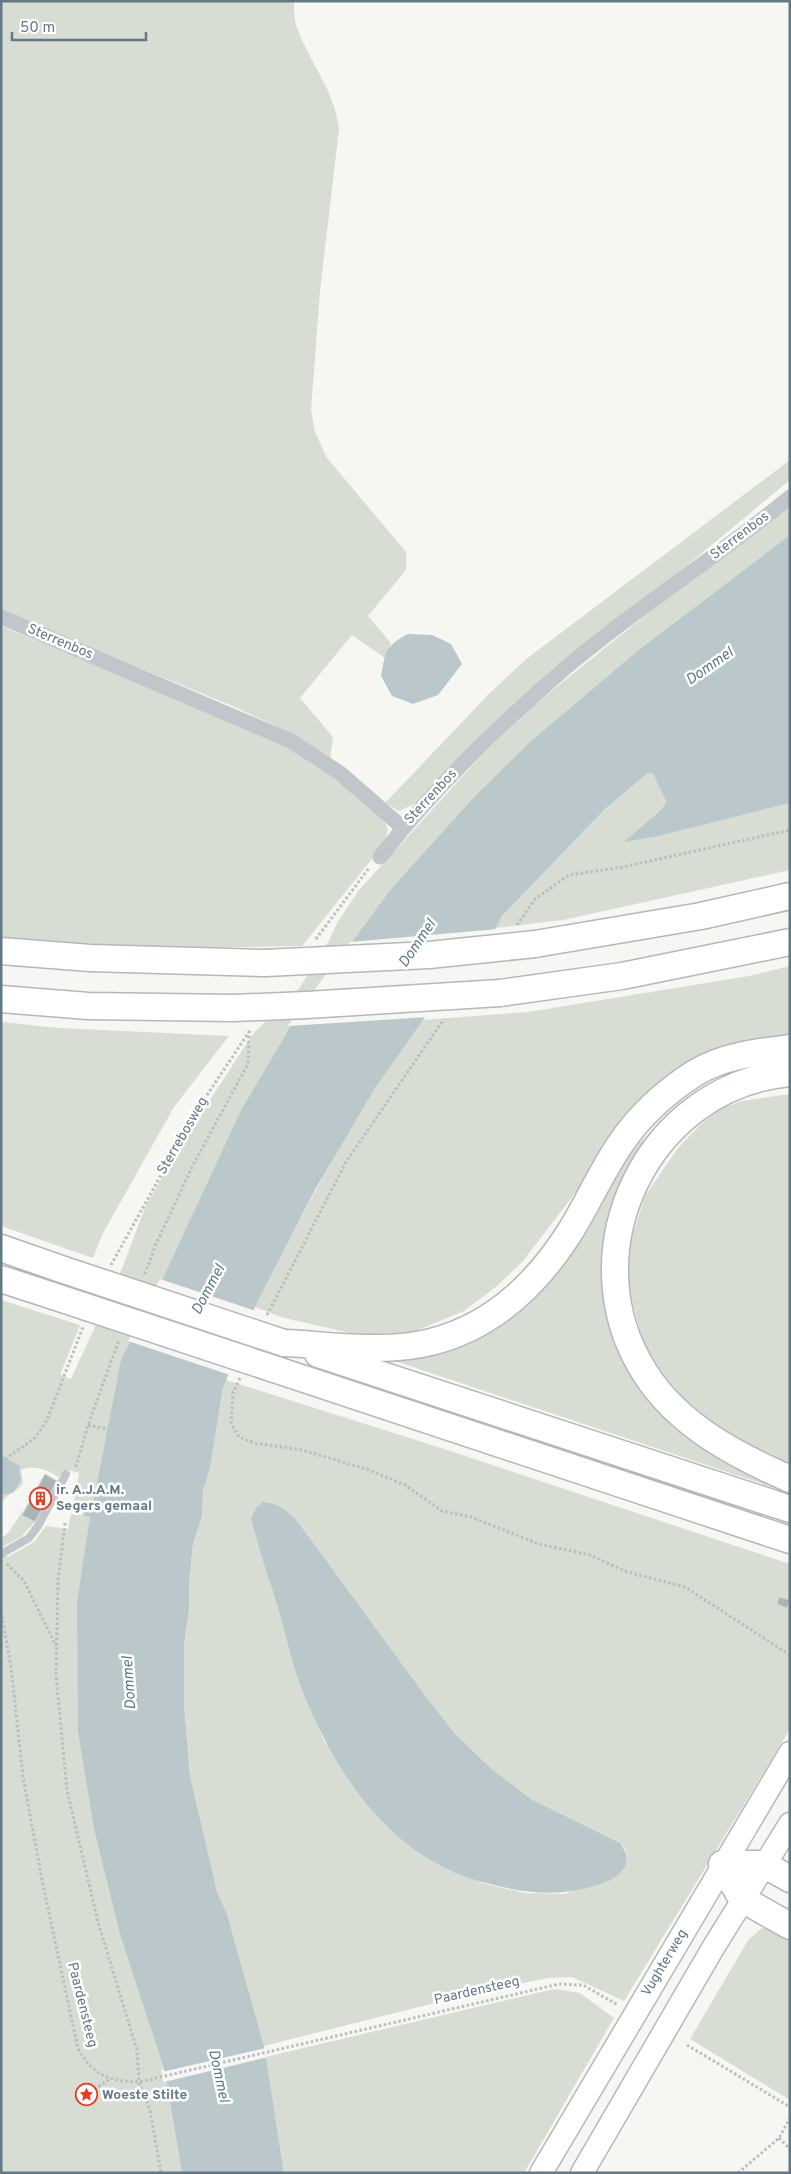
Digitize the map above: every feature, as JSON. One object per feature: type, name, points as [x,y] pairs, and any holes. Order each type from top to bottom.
[{"type":"highway","points":[[1,951],[90,958],[265,963],[420,955],[535,944],[701,916],[790,896]]},
{"type":"highway","points":[[1,998],[88,1006],[234,1008],[500,993],[622,976],[790,942]]},
{"type":"highway","points":[[284,1342],[380,1348],[406,1346],[450,1336],[487,1319],[519,1295],[543,1269],[568,1235],[621,1143],[647,1112],[696,1073],[720,1062],[760,1052],[790,1048]]},
{"type":"highway","points":[[790,1073],[758,1079],[721,1094],[681,1123],[654,1151],[635,1180],[622,1213],[614,1270],[616,1298],[623,1325],[645,1373],[662,1396],[685,1418],[717,1441],[751,1462],[790,1479]]},
{"type":"highway","points":[[1,1248],[790,1510]]},
{"type":"highway","points":[[1,1279],[790,1540]]},
{"type":"highway","points":[[790,1879],[763,1864],[722,1864],[742,1899],[790,1926]]},
{"type":"main road","name":"Vughterweg","points":[[541,2173],[722,1864],[790,1753]]},
{"type":"main road","points":[[582,2173],[742,1899],[790,1824]]},
{"type":"street","name":"Sterrenbos","points":[[1,617],[291,741],[340,773],[402,828],[478,748],[570,664],[669,588],[753,528],[790,497]]},
{"type":"street","points":[[380,856],[402,828]]},
{"type":"lane","points":[[1,1554],[29,1538],[69,1474]]},
{"type":"path","points":[[514,928],[535,899],[569,875],[623,866],[790,830]]},
{"type":"path","points":[[312,944],[356,884],[380,856]]},
{"type":"path","points":[[266,1318],[346,1162],[448,1014]]},
{"type":"path","name":"Sterrebosweg","points":[[109,1269],[197,1110],[255,1024]]},
{"type":"path","points":[[143,1279],[156,1244],[193,1165],[248,1064],[249,1032]]},
{"type":"path","points":[[1,1462],[35,1438],[47,1420],[87,1319]]},
{"type":"path","points":[[69,1474],[122,1332]]},
{"type":"path","points":[[241,1377],[233,1394],[231,1406],[231,1424],[239,1437],[254,1444],[302,1450],[369,1470],[405,1485],[442,1510],[471,1517],[539,1544],[590,1555],[627,1572],[685,1587],[790,1655]]},
{"type":"path","points":[[88,1425],[108,1429]]},
{"type":"path","points":[[68,1508],[91,1512]]},
{"type":"path","points":[[65,1523],[58,1580],[56,1676],[67,1790],[98,1922],[137,2050],[139,2082],[150,2110],[161,2173]]},
{"type":"path","points":[[1,1559],[24,1581],[57,1648]]},
{"type":"path","name":"Paardensteeg","points":[[1,1612],[11,1667],[23,1777],[74,2035],[78,2049],[86,2062],[96,2072],[110,2079],[139,2082],[559,1984],[583,1985],[620,2006]]},
{"type":"path","points":[[687,2045],[790,2107]]},
{"type":"path","points":[[86,2095],[110,2079]]},
{"type":"path","points":[[738,2173],[779,2138],[790,2118]]},
{"type":"path","points":[[779,2138],[790,2148]]},
{"type":"shaded area","points":[[1,1],[294,1],[296,25],[327,89],[339,129],[320,291],[311,410],[315,432],[327,458],[406,552],[406,570],[368,616],[391,643],[385,658],[352,635],[300,698],[333,737],[330,761],[276,726],[230,705],[1,611]]},
{"type":"shaded area","points":[[790,460],[790,480],[678,573],[564,660],[482,734],[416,803],[399,811],[385,803],[488,695],[525,660]]},
{"type":"shaded area","points":[[790,505],[790,535],[641,648],[532,740],[473,798],[390,890],[290,1027],[241,1110],[162,1280],[93,1504],[151,2030],[164,2069],[161,2070],[163,2082],[166,2082],[182,2173],[1,2173],[1,1539],[8,1533],[22,1512],[33,1519],[34,1523],[21,1537],[2,1547],[8,1557],[34,1542],[46,1526],[68,1529],[71,1514],[84,1515],[86,1506],[74,1502],[79,1473],[68,1470],[58,1477],[45,1470],[35,1468],[21,1470],[23,1483],[1,1503],[1,1300],[80,1325],[60,1375],[71,1379],[123,1266],[146,1205],[181,1145],[252,1035],[300,987],[329,941],[337,923],[359,890],[482,755],[533,706],[673,593]]},
{"type":"shaded area","points":[[1,626],[272,738],[339,776],[382,815],[388,830],[384,844],[302,946],[174,948],[1,943]]},
{"type":"shaded area","points":[[648,773],[653,774],[666,801],[663,808],[626,841],[659,836],[790,803],[790,870],[563,920],[496,928],[501,917],[606,808]]},
{"type":"shaded area","points":[[790,966],[790,1039],[729,1053],[589,1175],[523,1261],[497,1286],[464,1311],[413,1332],[358,1335],[281,1317],[255,1307],[342,1142],[374,1089],[422,1020],[528,1012],[749,976]]},
{"type":"shaded area","points":[[1,1022],[59,1028],[229,1036],[174,1107],[102,1235],[93,1258],[1,1226]]},
{"type":"shaded area","points":[[790,1094],[790,1471],[742,1445],[686,1401],[655,1365],[642,1338],[628,1287],[631,1240],[645,1196],[678,1148],[700,1125],[719,1110],[741,1101]]},
{"type":"shaded area","points":[[661,1123],[626,1178],[627,1355],[783,1485],[781,1490],[386,1358],[471,1337],[641,1141]]},
{"type":"shaded area","points":[[226,1380],[441,1448],[790,1564],[790,1729],[624,2001],[572,1977],[548,1978],[486,1990],[264,2046],[227,1914],[217,1892],[213,1877],[190,1776],[184,1705],[184,1645],[189,1610],[189,1583],[193,1544],[202,1516],[203,1491],[210,1468],[223,1388]],"holes":[[[256,1508],[298,1522],[456,1735],[493,1770],[531,1799],[620,1843],[626,1850],[627,1861],[566,1894],[526,1893],[481,1883],[325,1743],[303,1690],[251,1518]]]},
{"type":"shaded area","points":[[773,1926],[790,1935],[790,2100],[690,2039],[749,1939],[762,1928]]},
{"type":"shaded area","points":[[554,1989],[580,1993],[614,2018],[524,2173],[284,2173],[265,2057]]},
{"type":"water","name":"Dommel","points":[[790,535],[790,803],[659,836],[624,842],[663,808],[666,801],[653,774],[648,773],[606,808],[501,917],[496,928],[454,976],[375,1088],[316,1188],[255,1307],[223,1388],[210,1468],[203,1491],[202,1516],[193,1544],[189,1583],[189,1610],[184,1645],[184,1705],[190,1776],[217,1892],[227,1914],[264,2046],[284,2173],[182,2173],[164,2069],[120,1934],[94,1829],[78,1731],[77,1603],[90,1517],[83,1515],[84,1503],[93,1504],[121,1360],[162,1280],[241,1110],[290,1027],[390,890],[473,798],[532,740],[641,648]]},
{"type":"water","points":[[408,634],[432,635],[451,644],[462,664],[438,695],[413,704],[392,696],[381,676],[387,650]]},
{"type":"water","points":[[1,1455],[20,1466],[21,1480],[14,1492],[5,1495],[1,1493]]},
{"type":"water","points":[[263,1502],[278,1506],[298,1522],[456,1735],[493,1770],[531,1799],[620,1843],[627,1861],[619,1874],[595,1886],[552,1893],[529,1892],[494,1885],[459,1874],[427,1858],[400,1838],[375,1814],[353,1786],[334,1757],[317,1725],[299,1682],[251,1518],[256,1508]]},
{"type":"pier","points":[[498,929],[456,978],[428,1017],[288,1026],[350,942]]},
{"type":"pier","points":[[160,1279],[256,1311],[230,1375],[128,1341]]},
{"type":"pier","points":[[266,2048],[268,2057],[164,2082],[162,2072]]},
{"type":"building","name":"ir. A.J.A.M. Segers gemaal","points":[[45,1474],[57,1481],[35,1522],[22,1515]]},
{"type":"building","points":[[779,1597],[790,1600],[787,1608],[777,1604]]},
{"type":"place","name":"ir. A.J.A.M. Segers gemaal","points":[[40,1498]]},
{"type":"place","name":"Woeste Stilte","points":[[86,2095]]}]
